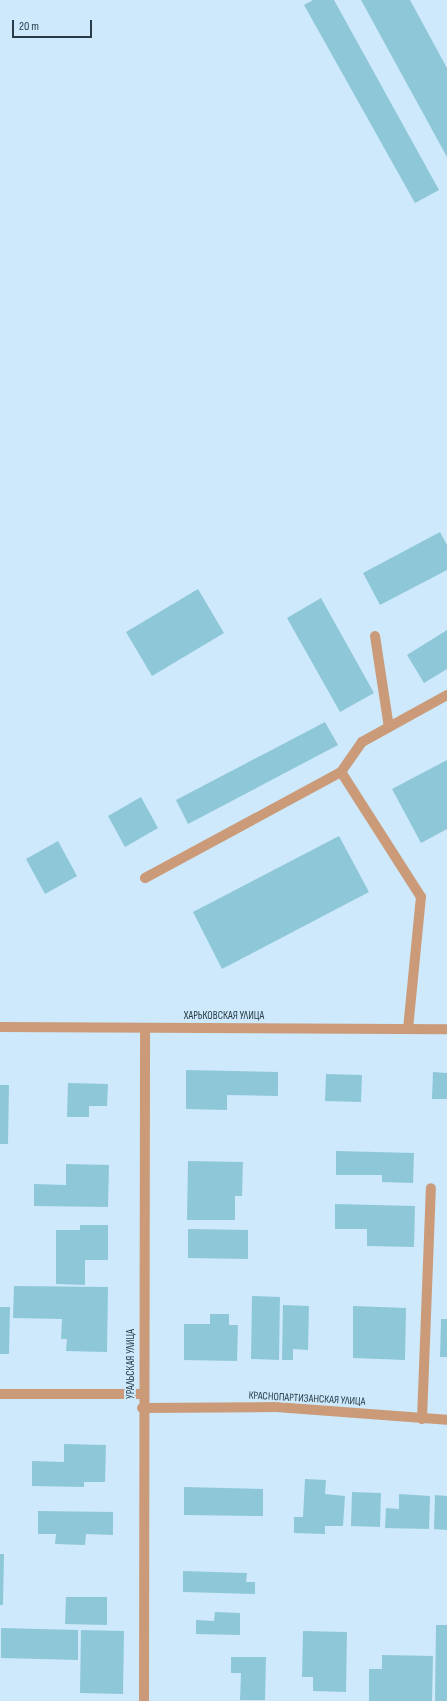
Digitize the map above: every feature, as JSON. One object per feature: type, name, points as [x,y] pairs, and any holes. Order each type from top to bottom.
[{"type":"street","points":[[375,636],[389,727]]},
{"type":"street","points":[[146,878],[341,772],[362,742],[447,695]]},
{"type":"street","points":[[341,772],[422,897],[408,1029]]},
{"type":"street","name":"ХАРЬКОВСКАЯ УЛИЦА","points":[[0,1027],[447,1029]]},
{"type":"street","name":"УРАЛЬСКАЯ УЛИЦА","points":[[144,1701],[142,1394],[145,1028]]},
{"type":"street","points":[[422,1419],[431,1188]]},
{"type":"street","points":[[0,1394],[142,1394]]},
{"type":"street","name":"КРАСНОПАРТИЗАНСКАЯ УЛИЦА","points":[[142,1408],[276,1407],[447,1420]]},
{"type":"building","points":[[313,0],[334,0],[439,190],[415,203],[304,5]]},
{"type":"building","points":[[361,0],[410,0],[447,68],[447,157]]},
{"type":"building","points":[[440,532],[447,545],[447,570],[380,605],[363,573]]},
{"type":"building","points":[[198,589],[224,633],[152,676],[126,632]]},
{"type":"building","points":[[321,598],[374,693],[340,712],[287,618]]},
{"type":"building","points":[[447,630],[447,669],[424,683],[407,655]]},
{"type":"building","points":[[325,722],[338,745],[188,824],[176,800]]},
{"type":"building","points":[[447,760],[447,829],[421,843],[392,789]]},
{"type":"building","points":[[141,797],[158,828],[125,847],[108,816]]},
{"type":"building","points":[[339,836],[369,892],[222,969],[193,912]]},
{"type":"building","points":[[58,841],[77,876],[45,894],[26,859]]},
{"type":"building","points":[[186,1070],[278,1072],[278,1096],[227,1095],[227,1110],[186,1109]]},
{"type":"building","points":[[433,1072],[447,1073],[447,1099],[432,1099]]},
{"type":"building","points":[[326,1074],[362,1075],[361,1102],[325,1101]]},
{"type":"building","points":[[68,1083],[108,1084],[107,1106],[89,1106],[89,1117],[67,1117]]},
{"type":"building","points":[[0,1085],[9,1085],[8,1144],[0,1144]]},
{"type":"building","points":[[336,1151],[414,1153],[413,1183],[382,1182],[382,1175],[336,1175]]},
{"type":"building","points":[[188,1161],[243,1162],[242,1196],[235,1196],[235,1220],[187,1220]]},
{"type":"building","points":[[66,1164],[109,1165],[108,1207],[34,1206],[34,1184],[66,1185]]},
{"type":"building","points":[[335,1204],[415,1206],[414,1247],[367,1246],[367,1229],[335,1229]]},
{"type":"building","points":[[80,1225],[108,1225],[108,1260],[85,1260],[85,1285],[56,1284],[56,1230],[80,1230]]},
{"type":"building","points":[[188,1229],[248,1230],[248,1259],[188,1258]]},
{"type":"building","points":[[14,1286],[108,1287],[107,1352],[66,1351],[67,1339],[61,1339],[62,1319],[13,1318]]},
{"type":"building","points":[[252,1296],[280,1297],[279,1360],[251,1359]]},
{"type":"building","points":[[283,1305],[309,1306],[308,1350],[293,1349],[293,1360],[282,1360]]},
{"type":"building","points":[[353,1306],[406,1308],[405,1360],[353,1358]]},
{"type":"building","points":[[0,1307],[10,1307],[9,1354],[0,1354]]},
{"type":"building","points":[[210,1314],[229,1314],[229,1325],[238,1325],[237,1361],[184,1360],[184,1324],[210,1324]]},
{"type":"building","points":[[441,1319],[447,1319],[447,1357],[440,1357]]},
{"type":"building","points":[[64,1444],[106,1445],[105,1482],[84,1482],[84,1487],[32,1486],[32,1461],[64,1462]]},
{"type":"building","points":[[305,1479],[326,1480],[325,1494],[345,1496],[343,1526],[325,1526],[325,1534],[294,1533],[294,1517],[303,1517]]},
{"type":"building","points":[[184,1487],[263,1489],[263,1516],[184,1515]]},
{"type":"building","points":[[352,1492],[381,1493],[380,1527],[351,1526]]},
{"type":"building","points":[[399,1494],[430,1496],[429,1529],[385,1528],[386,1508],[399,1509]]},
{"type":"building","points":[[435,1495],[447,1496],[447,1530],[434,1529]]},
{"type":"building","points":[[38,1511],[113,1512],[113,1535],[86,1534],[85,1545],[55,1544],[56,1534],[38,1534]]},
{"type":"building","points":[[0,1554],[4,1554],[3,1605],[0,1605]]},
{"type":"building","points":[[183,1571],[247,1573],[246,1582],[255,1582],[255,1594],[183,1592]]},
{"type":"building","points":[[66,1597],[107,1597],[107,1625],[65,1624]]},
{"type":"building","points":[[215,1612],[240,1613],[240,1635],[196,1634],[196,1620],[214,1621]]},
{"type":"building","points":[[436,1625],[447,1625],[447,1701],[435,1701]]},
{"type":"building","points":[[1,1628],[78,1630],[78,1660],[1,1658]]},
{"type":"building","points":[[81,1630],[124,1631],[123,1694],[80,1693]]},
{"type":"building","points":[[303,1631],[347,1632],[346,1692],[313,1691],[313,1677],[302,1677]]},
{"type":"building","points":[[382,1655],[433,1656],[432,1701],[369,1701],[369,1669],[382,1669]]},
{"type":"building","points":[[231,1657],[266,1657],[265,1700],[240,1700],[241,1673],[231,1673]]}]
